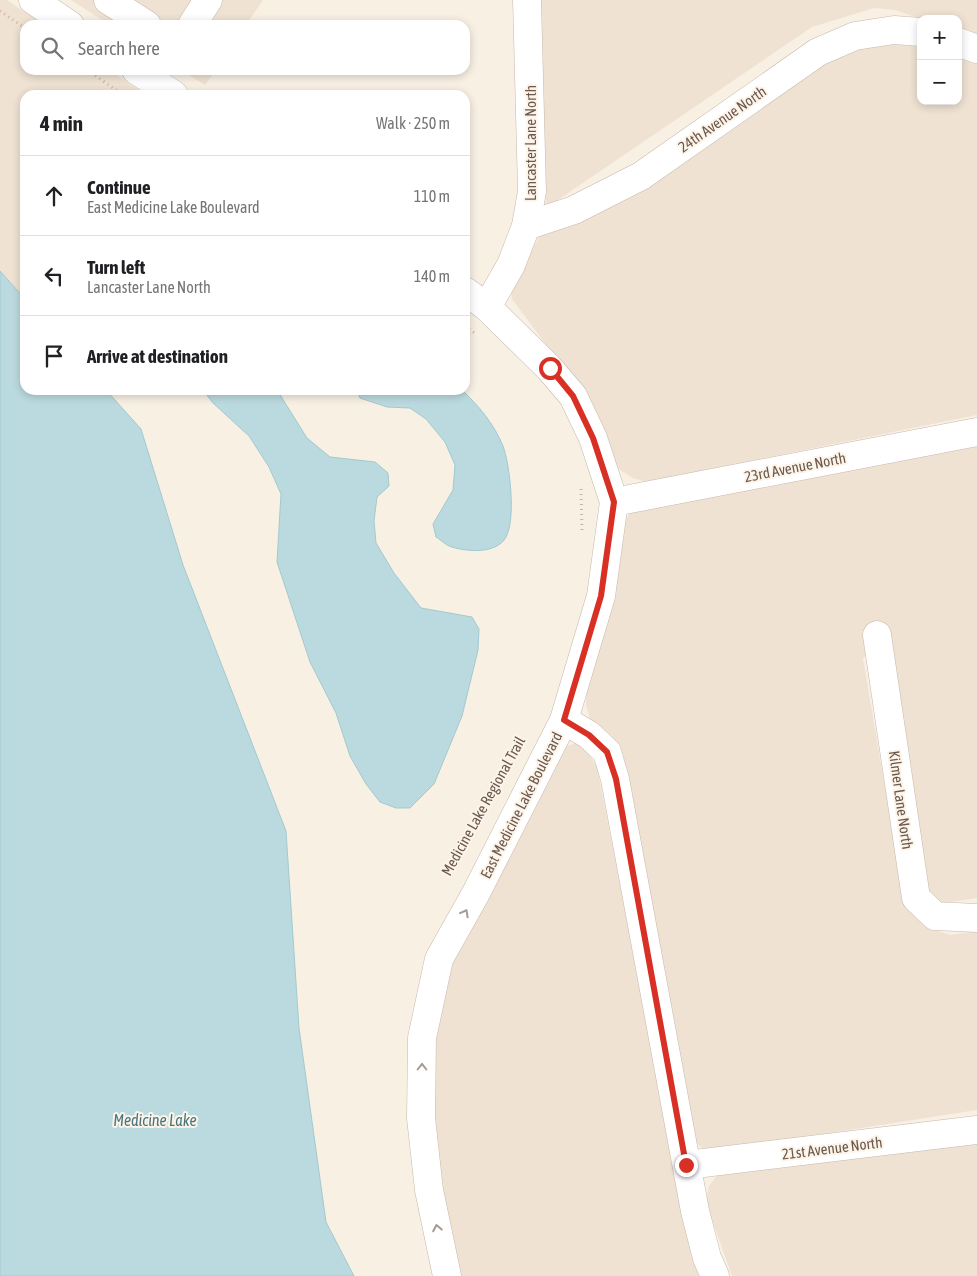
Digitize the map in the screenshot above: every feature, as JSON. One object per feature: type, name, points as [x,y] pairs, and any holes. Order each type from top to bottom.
[{"type":"street","points":[[33,0],[63,20]]},
{"type":"street","points":[[108,0],[139,20]]},
{"type":"street","points":[[195,20],[208,0]]},
{"type":"street","name":"Lancaster Lane North","points":[[486,307],[511,264],[526,226],[532,191],[527,0]]},
{"type":"street","name":"24th Avenue North","points":[[526,226],[574,210],[641,176],[818,52],[855,36],[894,30],[917,32]]},
{"type":"street","points":[[962,43],[977,49]]},
{"type":"street","points":[[144,75],[166,90]]},
{"type":"street","name":"East Medicine Lake Boulevard","points":[[446,1276],[429,1190],[421,1118],[422,1038],[439,959],[476,893],[564,720],[601,596],[614,502],[593,438],[573,396],[550,368],[486,307],[470,295]]},
{"type":"street","name":"23rd Avenue North","points":[[614,502],[977,432]]},
{"type":"street","name":"Kilmer Lane North","points":[[877,635],[916,898],[935,916],[977,918]]},
{"type":"street","points":[[564,720],[589,735],[607,752],[616,779],[697,1221],[707,1258],[715,1276]]},
{"type":"street","name":"21st Avenue North","points":[[686,1165],[977,1130]]},
{"type":"path","points":[[0,12],[20,25]]},
{"type":"path","points":[[94,75],[117,90]]},
{"type":"path","points":[[470,330],[480,338]]},
{"type":"path","points":[[581,486],[582,534]]},
{"type":"shaded area","points":[[0,0],[7,0],[37,20],[20,20],[20,75],[117,75],[139,90],[20,90],[20,293],[0,271]]},
{"type":"shaded area","points":[[71,0],[263,0],[249,20],[102,20]]},
{"type":"shaded area","points":[[539,0],[977,0],[977,38],[962,33],[962,15],[917,15],[917,18],[895,10],[874,8],[812,27],[549,206],[546,205]]},
{"type":"shaded area","points":[[841,40],[917,43],[917,105],[962,105],[962,57],[977,62],[977,415],[646,482],[633,478],[620,470],[609,452],[597,413],[512,299],[511,288],[539,237]]},
{"type":"shaded area","points":[[189,75],[212,75],[205,85]]},
{"type":"shaded area","points":[[977,443],[977,898],[942,903],[930,898],[920,879],[885,641],[863,658],[903,894],[908,909],[926,927],[950,935],[977,931],[977,1110],[707,1152],[694,1141],[623,760],[611,735],[590,719],[586,705],[587,682],[622,526],[631,512]]},
{"type":"shaded area","points":[[576,743],[586,750],[597,767],[684,1214],[701,1276],[450,1276],[429,1172],[438,970],[559,749]]},
{"type":"shaded area","points":[[977,1144],[977,1276],[732,1276],[706,1203],[709,1186],[719,1173]]},
{"type":"water","name":"Medicine Lake","points":[[0,271],[20,293],[20,395],[110,395],[141,429],[183,565],[286,831],[299,1028],[326,1222],[354,1276],[0,1276]]},
{"type":"water","points":[[207,395],[280,395],[307,438],[330,457],[375,462],[388,473],[389,486],[377,497],[374,521],[376,543],[394,573],[421,608],[472,617],[479,629],[478,650],[462,716],[434,784],[410,808],[396,808],[380,802],[366,784],[350,756],[336,713],[310,662],[277,562],[281,494],[269,467],[249,436]]},
{"type":"water","points":[[359,395],[467,395],[474,402],[491,423],[506,455],[511,492],[511,518],[509,529],[502,543],[489,549],[474,551],[450,546],[436,537],[433,524],[453,490],[455,465],[445,442],[426,419],[410,408],[387,407],[360,398]]},
{"type":"route","points":[[550,368],[573,396],[593,438],[614,502],[601,596],[564,720],[589,735],[607,752],[616,779],[686,1165]]}]
